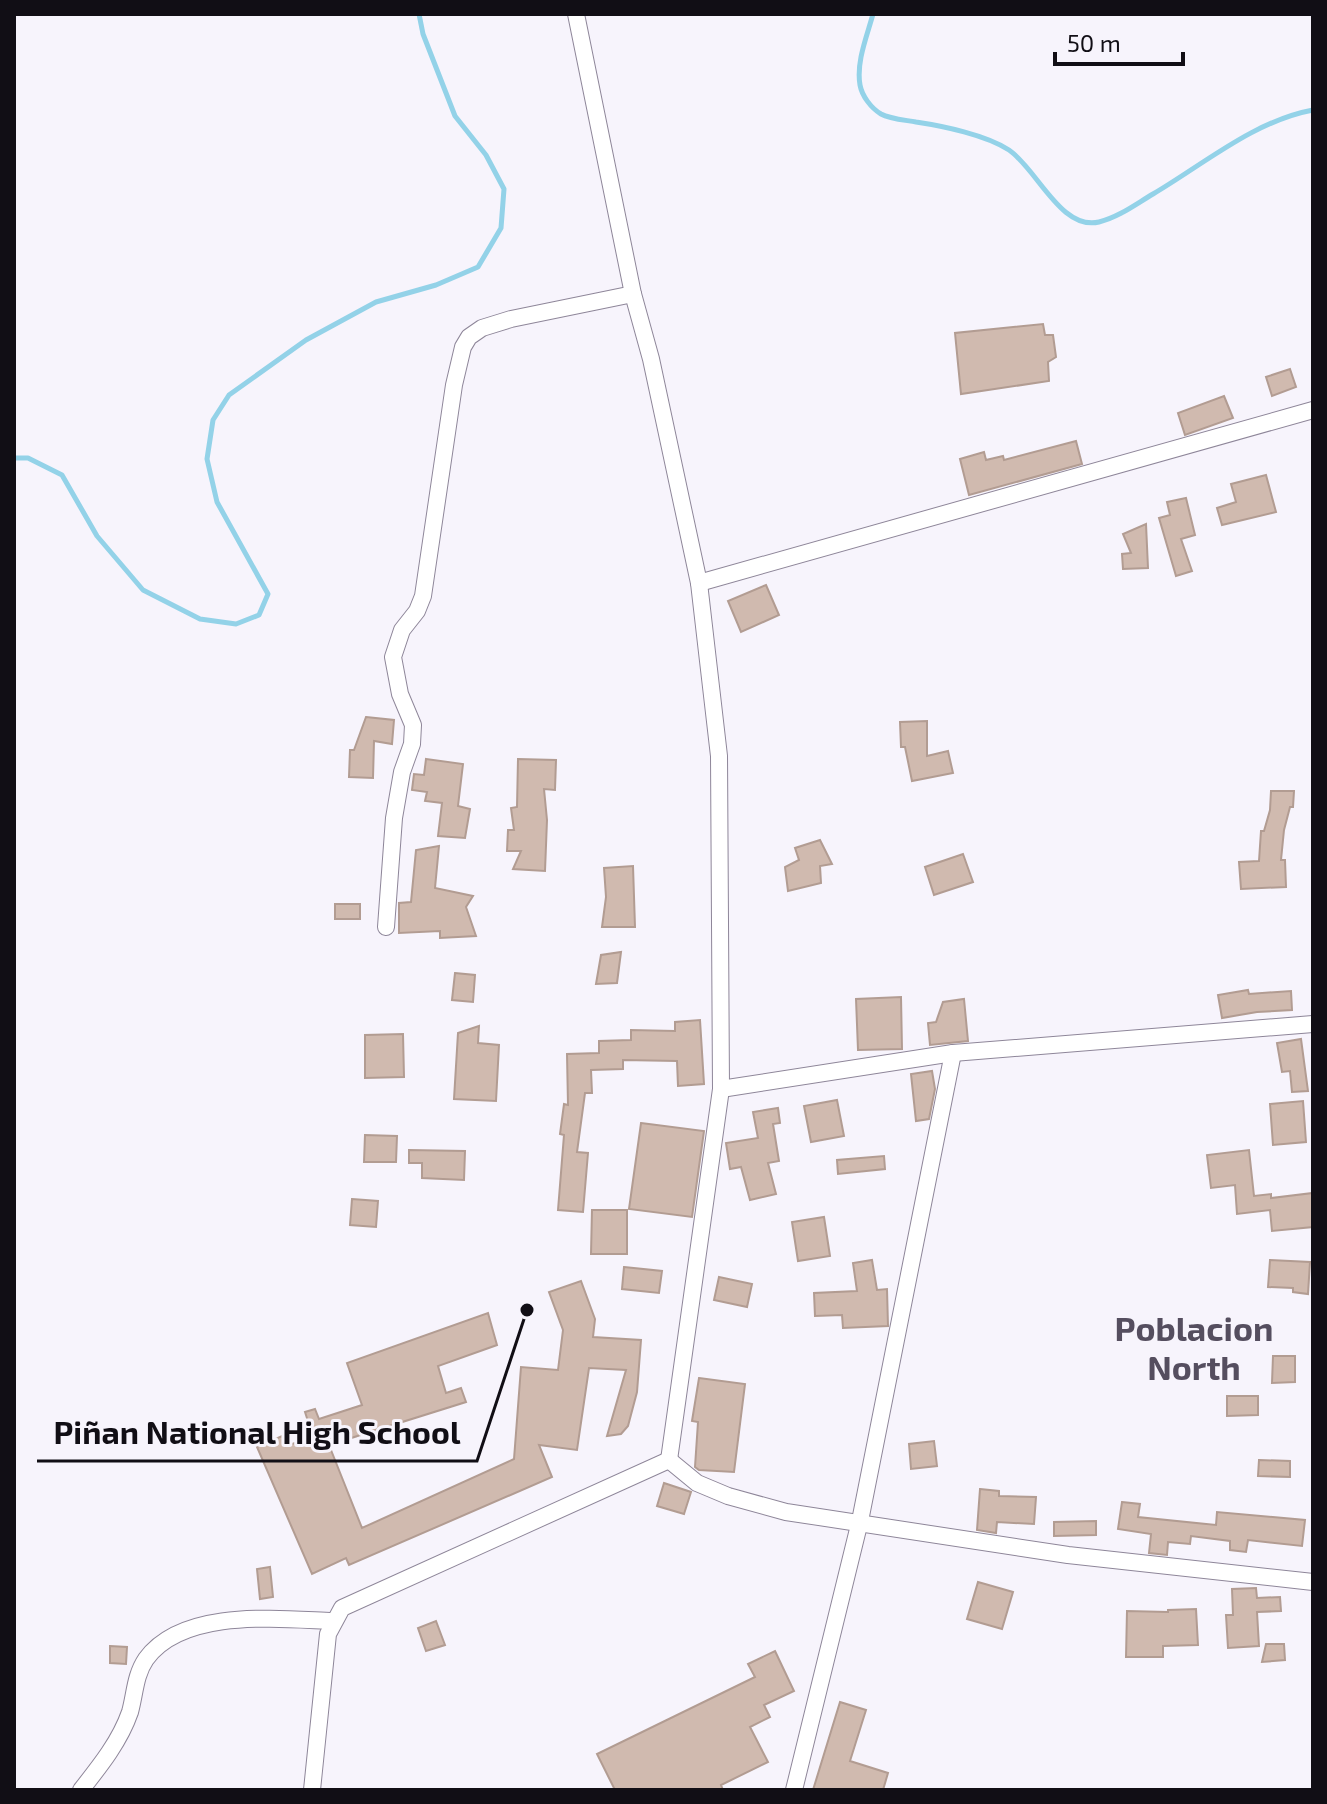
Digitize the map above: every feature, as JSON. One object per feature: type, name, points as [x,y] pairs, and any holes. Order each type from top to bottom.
[{"type":"street","points":[[576,14],[633,294],[651,359],[699,583],[719,756],[721,1089],[669,1460]]},
{"type":"street","points":[[386,927],[394,818],[413,725],[400,694],[393,657],[402,630],[417,611],[423,596],[454,385],[463,347],[469,337],[482,328],[511,319],[633,294]]},
{"type":"street","points":[[699,583],[1313,410]]},
{"type":"street","points":[[721,1089],[953,1053],[1313,1024]]},
{"type":"street","points":[[794,1790],[860,1521],[953,1053]]},
{"type":"street","points":[[669,1460],[697,1483],[728,1496],[786,1512],[1068,1555],[1313,1582]]},
{"type":"street","points":[[312,1790],[328,1634],[342,1608],[669,1460]]},
{"type":"street","points":[[81,1790],[116,1742],[130,1712],[146,1659],[162,1644],[178,1635],[235,1618],[333,1621]]},
{"type":"building","points":[[1043,324],[1045,335],[1053,335],[1056,357],[1048,362],[1049,381],[961,394],[955,333]]},
{"type":"building","points":[[1290,369],[1296,387],[1272,396],[1266,377]]},
{"type":"building","points":[[1224,396],[1233,418],[1185,435],[1178,413]]},
{"type":"building","points":[[1076,441],[1082,464],[969,495],[960,459],[984,452],[986,460],[1003,456],[1004,460]]},
{"type":"building","points":[[1266,475],[1276,512],[1222,525],[1217,508],[1236,502],[1231,484]]},
{"type":"building","points":[[1186,498],[1195,535],[1181,539],[1192,571],[1176,576],[1159,518],[1170,515],[1167,502]]},
{"type":"building","points":[[1146,524],[1148,568],[1123,569],[1122,554],[1131,553],[1123,534]]},
{"type":"building","points":[[766,585],[779,615],[741,632],[728,601]]},
{"type":"building","points":[[366,717],[394,720],[392,744],[374,741],[373,778],[349,777],[350,750],[354,750]]},
{"type":"building","points":[[927,721],[927,756],[948,751],[953,773],[912,781],[905,747],[901,747],[900,722]]},
{"type":"building","points":[[426,759],[463,764],[458,806],[470,809],[465,838],[438,836],[442,803],[425,801],[427,792],[412,790],[414,774],[424,775]]},
{"type":"building","points":[[518,759],[556,760],[555,790],[544,789],[547,820],[545,871],[513,869],[521,851],[507,851],[508,830],[514,830],[511,808],[517,807]]},
{"type":"building","points":[[1271,791],[1294,791],[1293,807],[1290,807],[1284,830],[1281,860],[1285,860],[1286,887],[1241,889],[1239,862],[1259,861],[1261,831],[1264,831],[1270,810]]},
{"type":"building","points":[[820,840],[832,864],[820,866],[821,883],[788,891],[785,867],[799,860],[795,848]]},
{"type":"building","points":[[439,846],[435,888],[473,896],[466,907],[476,936],[440,938],[440,931],[399,933],[399,903],[411,902],[416,850]]},
{"type":"building","points":[[963,854],[973,882],[934,895],[925,867]]},
{"type":"building","points":[[633,866],[635,927],[602,927],[606,897],[604,868]]},
{"type":"building","points":[[335,904],[360,904],[360,919],[335,919]]},
{"type":"building","points":[[621,952],[617,983],[596,984],[601,955]]},
{"type":"building","points":[[455,973],[475,975],[473,1002],[452,1000]]},
{"type":"building","points":[[1248,990],[1249,994],[1291,991],[1292,1010],[1222,1018],[1218,995]]},
{"type":"building","points":[[901,997],[902,1049],[858,1050],[856,999]]},
{"type":"building","points":[[964,999],[968,1041],[930,1045],[928,1023],[936,1022],[943,1002]]},
{"type":"building","points":[[700,1020],[704,1084],[678,1086],[677,1061],[623,1060],[623,1069],[591,1070],[592,1093],[585,1093],[577,1152],[588,1153],[583,1212],[558,1210],[564,1135],[560,1134],[564,1104],[568,1105],[567,1054],[599,1053],[599,1041],[631,1040],[631,1030],[675,1031],[675,1022]]},
{"type":"building","points":[[479,1026],[478,1043],[499,1045],[496,1101],[454,1099],[458,1033]]},
{"type":"building","points":[[403,1034],[404,1077],[365,1078],[365,1035]]},
{"type":"building","points":[[1301,1039],[1308,1091],[1292,1092],[1290,1071],[1282,1072],[1277,1043]]},
{"type":"building","points":[[932,1071],[935,1089],[929,1119],[916,1121],[911,1074]]},
{"type":"building","points":[[837,1100],[844,1136],[811,1142],[804,1106]]},
{"type":"building","points":[[1303,1101],[1306,1142],[1273,1145],[1270,1104]]},
{"type":"building","points":[[778,1108],[780,1123],[773,1124],[779,1161],[768,1163],[776,1194],[750,1200],[741,1167],[730,1169],[726,1143],[758,1138],[753,1112]]},
{"type":"building","points":[[641,1123],[704,1131],[692,1217],[629,1209]]},
{"type":"building","points":[[365,1135],[397,1136],[396,1162],[364,1162]]},
{"type":"building","points":[[409,1150],[465,1151],[464,1180],[422,1178],[422,1163],[409,1163]]},
{"type":"building","points":[[1249,1150],[1254,1196],[1271,1194],[1271,1198],[1313,1193],[1313,1227],[1272,1231],[1270,1210],[1237,1214],[1235,1185],[1211,1188],[1207,1155]]},
{"type":"building","points":[[884,1156],[885,1169],[838,1174],[837,1160]]},
{"type":"building","points":[[352,1199],[378,1201],[376,1227],[350,1225]]},
{"type":"building","points":[[592,1210],[627,1210],[627,1254],[591,1254]]},
{"type":"building","points":[[824,1217],[830,1256],[798,1261],[792,1222]]},
{"type":"building","points":[[872,1260],[877,1290],[887,1289],[888,1326],[843,1328],[842,1315],[815,1316],[814,1293],[857,1291],[853,1263]]},
{"type":"building","points":[[1270,1260],[1310,1262],[1308,1294],[1293,1292],[1293,1288],[1268,1287]]},
{"type":"building","points":[[624,1267],[662,1271],[659,1293],[622,1289]]},
{"type":"building","points":[[719,1277],[752,1284],[747,1307],[714,1300]]},
{"type":"building","points":[[581,1281],[595,1319],[593,1337],[641,1340],[637,1392],[628,1426],[621,1434],[607,1436],[626,1370],[589,1368],[577,1450],[539,1445],[552,1477],[349,1565],[346,1558],[312,1574],[257,1447],[282,1436],[286,1446],[313,1437],[305,1412],[315,1409],[319,1419],[362,1405],[347,1363],[488,1313],[497,1345],[438,1366],[446,1393],[461,1388],[466,1402],[329,1445],[362,1528],[514,1459],[521,1367],[558,1370],[563,1330],[549,1292]]},
{"type":"building","points":[[1273,1356],[1295,1356],[1295,1382],[1272,1383]]},
{"type":"building","points":[[699,1378],[745,1384],[734,1472],[699,1470],[695,1467],[698,1422],[692,1421]]},
{"type":"building","points":[[1227,1396],[1258,1396],[1258,1415],[1227,1416]]},
{"type":"building","points":[[934,1441],[937,1466],[911,1469],[909,1444]]},
{"type":"building","points":[[1259,1460],[1290,1461],[1290,1477],[1258,1476]]},
{"type":"building","points":[[664,1483],[691,1492],[684,1514],[657,1506]]},
{"type":"building","points":[[980,1489],[999,1491],[999,1496],[1036,1497],[1034,1524],[997,1522],[996,1533],[977,1530]]},
{"type":"building","points":[[1122,1502],[1140,1504],[1138,1517],[1216,1525],[1217,1512],[1305,1520],[1302,1546],[1248,1540],[1246,1552],[1230,1550],[1230,1541],[1191,1536],[1190,1544],[1168,1542],[1167,1555],[1149,1553],[1151,1534],[1118,1529]]},
{"type":"building","points":[[1096,1521],[1096,1535],[1054,1536],[1054,1522]]},
{"type":"building","points":[[270,1567],[273,1597],[260,1599],[257,1569]]},
{"type":"building","points":[[978,1582],[1013,1592],[1002,1629],[967,1619]]},
{"type":"building","points":[[1256,1588],[1257,1598],[1280,1597],[1281,1611],[1257,1612],[1259,1646],[1228,1648],[1226,1615],[1233,1615],[1232,1589]]},
{"type":"building","points":[[1196,1609],[1198,1645],[1163,1646],[1163,1657],[1126,1657],[1127,1611]]},
{"type":"building","points":[[436,1621],[445,1645],[426,1651],[418,1628]]},
{"type":"building","points":[[1266,1644],[1284,1644],[1285,1660],[1262,1662]]},
{"type":"building","points":[[110,1646],[127,1647],[126,1664],[110,1663]]},
{"type":"building","points":[[775,1651],[794,1691],[764,1705],[770,1717],[750,1727],[768,1762],[721,1785],[723,1790],[615,1790],[597,1754],[755,1677],[748,1664]]},
{"type":"building","points":[[840,1702],[866,1710],[850,1761],[888,1773],[883,1790],[813,1790]]},
{"type":"waterway","points":[[14,458],[28,458],[62,475],[97,536],[143,590],[200,619],[236,624],[259,615],[268,594],[217,502],[207,459],[213,420],[229,395],[306,340],[376,302],[436,285],[478,267],[501,228],[504,189],[486,155],[455,116],[423,34],[419,14]]},
{"type":"waterway","points":[[873,14],[859,76],[863,93],[874,108],[889,117],[951,129],[1000,145],[1019,159],[1061,208],[1085,222],[1099,222],[1120,214],[1250,134],[1313,110]]},
{"type":"place","name":"Piñan National High School","points":[[527,1310]]},
{"type":"district","name":"Poblacion North","points":[[1194,1348]]}]
